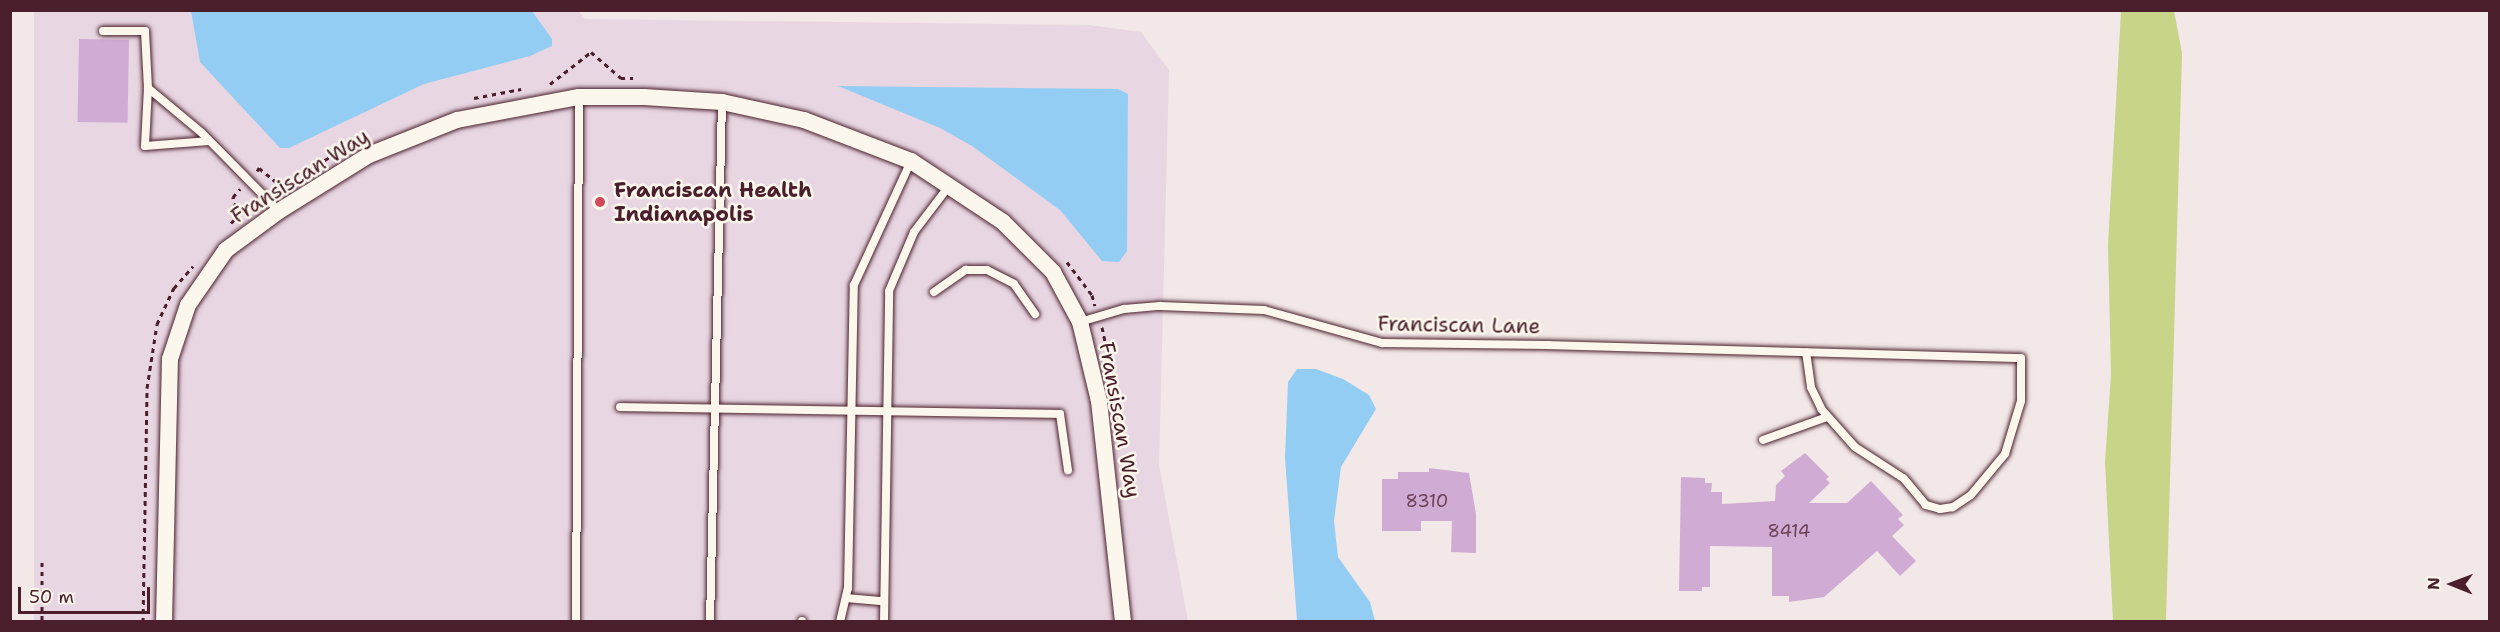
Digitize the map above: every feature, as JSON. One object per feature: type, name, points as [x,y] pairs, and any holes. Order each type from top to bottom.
[{"type":"street","name":"Fransiscan Way","points":[[164,621],[170,359],[188,305],[226,250],[279,211],[369,155],[457,120],[579,97],[722,102],[804,120],[911,161],[950,183],[1003,222],[1053,272],[1080,322],[1099,401],[1123,621]]},
{"type":"lane","points":[[103,31],[145,32],[148,88],[145,146],[209,141]]},
{"type":"lane","points":[[148,88],[209,141],[279,211]]},
{"type":"lane","points":[[576,621],[579,97]]},
{"type":"lane","points":[[711,621],[722,102]]},
{"type":"lane","points":[[840,621],[846,598],[853,409],[854,285],[911,161]]},
{"type":"lane","points":[[884,621],[889,291],[914,232],[950,183]]},
{"type":"lane","points":[[934,292],[966,270],[987,270],[1014,284],[1035,314]]},
{"type":"lane","name":"Franciscan Lane","points":[[1080,322],[1124,309],[1160,306],[1264,310],[1382,343],[1806,352],[2021,358],[2021,401],[2005,454],[1971,495],[1953,507],[1940,509],[1926,505],[1903,478],[1855,447],[1827,417],[1811,387],[1806,352]]},
{"type":"lane","points":[[620,407],[1060,414],[1068,470]]},
{"type":"lane","points":[[1763,440],[1827,417]]},
{"type":"lane","points":[[846,598],[883,601]]},
{"type":"path","points":[[547,86],[591,52],[621,78],[639,79]]},
{"type":"path","points":[[468,99],[524,89]]},
{"type":"path","points":[[223,232],[238,216],[232,196],[259,168],[275,181],[286,183],[358,141]]},
{"type":"path","points":[[143,621],[147,388],[157,324],[174,288],[194,264]]},
{"type":"path","points":[[42,562],[42,621]]},
{"type":"shaded area","name":"Franciscan Health Indianapolis","points":[[578,10],[585,19],[1089,25],[1141,32],[1169,70],[1159,465],[1188,621],[34,622],[34,11]]},
{"type":"green space","points":[[2121,11],[2174,11],[2182,53],[2166,621],[2113,621],[2105,462],[2111,374],[2108,245]]},
{"type":"water","points":[[191,11],[532,11],[552,39],[552,46],[530,56],[424,84],[289,148],[280,148],[200,62]]},
{"type":"water","points":[[838,86],[1118,89],[1128,94],[1127,251],[1119,262],[1102,261],[1060,210],[972,146],[940,128]]},
{"type":"water","points":[[1297,369],[1316,369],[1343,379],[1369,395],[1376,409],[1341,467],[1334,521],[1338,557],[1370,602],[1375,621],[1297,621],[1285,458],[1288,382]]},
{"type":"building","points":[[79,39],[129,40],[128,123],[78,122]]},
{"type":"building","points":[[1805,453],[1829,477],[1826,479],[1830,483],[1809,503],[1847,503],[1871,481],[1903,515],[1898,519],[1904,525],[1892,536],[1916,561],[1900,576],[1877,551],[1824,597],[1789,602],[1789,596],[1772,596],[1772,547],[1710,546],[1710,587],[1702,587],[1702,591],[1679,591],[1681,477],[1705,478],[1705,483],[1712,483],[1711,492],[1722,492],[1722,504],[1775,501],[1776,485],[1785,476],[1781,471]]},
{"type":"building","points":[[1429,468],[1469,473],[1476,514],[1476,553],[1451,552],[1452,521],[1421,521],[1421,531],[1382,531],[1382,479],[1398,479],[1398,472],[1429,472]]},
{"type":"place","name":"Franciscan Health Indianapolis","points":[[600,202]]}]
